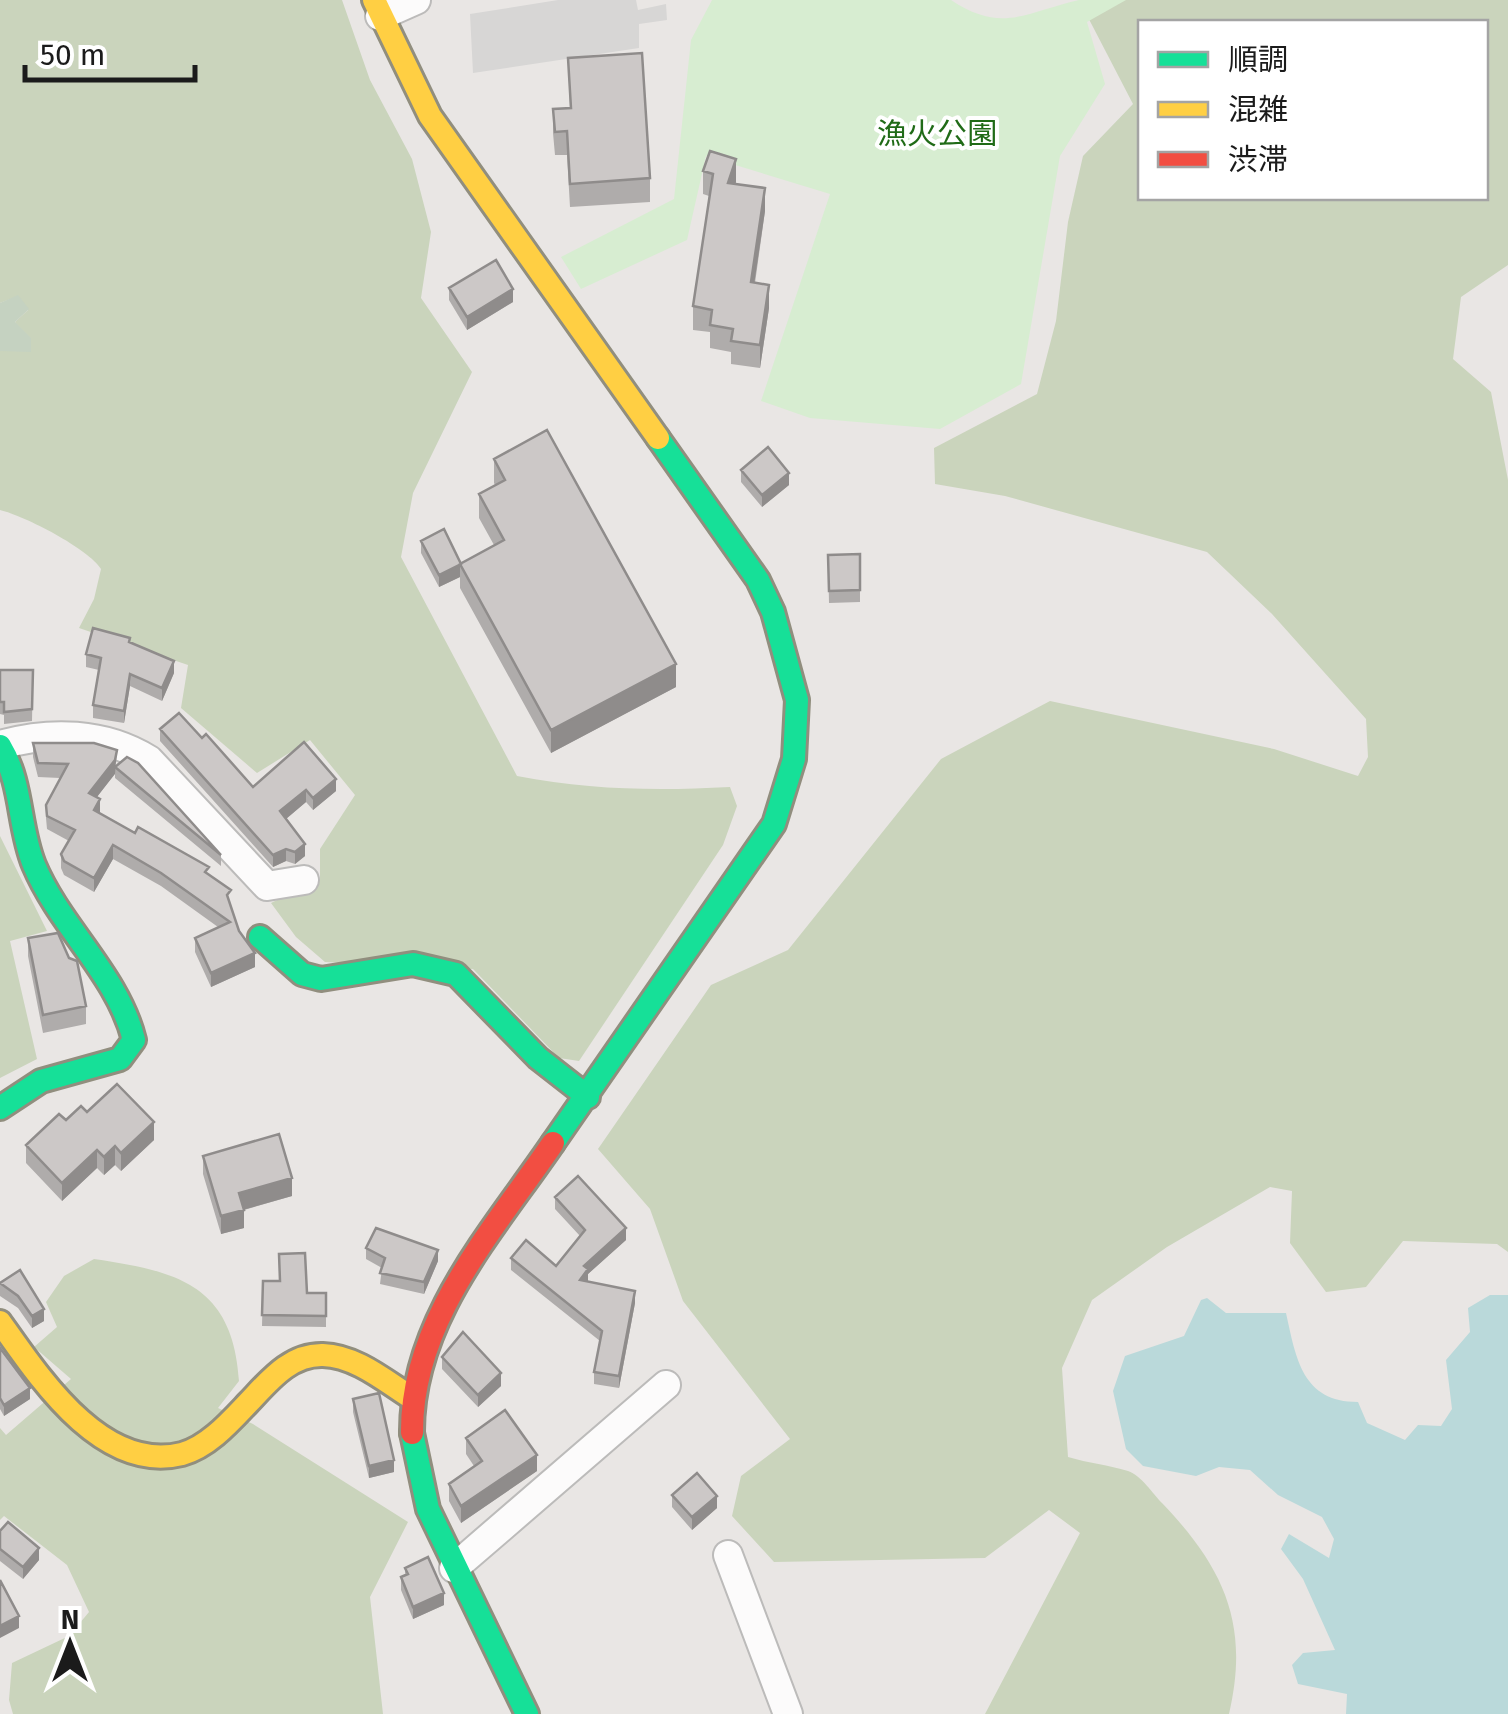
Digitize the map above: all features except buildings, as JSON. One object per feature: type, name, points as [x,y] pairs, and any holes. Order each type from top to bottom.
[{"type":"street","points":[[416,0],[377,8],[430,116],[758,580],[785,633],[795,666],[800,709],[790,785],[774,824],[448,1296],[420,1361],[412,1398],[411,1441],[418,1486],[527,1714]]},
{"type":"street","points":[[0,1108],[17,1088],[34,1081],[120,1060],[134,1040],[128,1012],[35,866],[24,834],[16,768],[0,746],[66,736],[109,740],[130,748],[148,760],[267,886],[304,880]]},
{"type":"street","points":[[260,937],[302,974],[322,978],[413,964],[456,974],[538,1058],[588,1097]]},
{"type":"street","points":[[0,1322],[79,1421],[104,1437],[152,1456],[179,1455],[201,1445],[274,1375],[311,1355],[328,1354],[360,1366],[412,1398]]},
{"type":"street","points":[[454,1568],[666,1385]]},
{"type":"street","points":[[728,1555],[788,1714]]},
{"type":"shaded area","points":[[558,0],[636,0],[638,10],[666,4],[667,20],[639,24],[639,48],[473,73],[470,14]]},
{"type":"green space","points":[[0,0],[342,0],[370,80],[412,159],[431,232],[421,298],[472,372],[413,493],[401,557],[517,776],[623,788],[730,787],[737,806],[723,845],[579,1061],[559,1058],[473,969],[325,962],[296,937],[271,903],[320,879],[320,849],[355,795],[310,740],[257,773],[181,708],[188,665],[79,628],[94,599],[101,569],[94,561],[55,534],[0,510],[0,351],[31,351],[15,322],[28,310],[18,296],[0,303]]},
{"type":"green space","name":"漁火公園","points":[[712,0],[951,0],[985,16],[1000,18],[1079,0],[1126,0],[1087,22],[1105,84],[1060,156],[1021,384],[940,429],[810,418],[761,401],[830,194],[706,156],[687,240],[581,289],[561,257],[674,199],[691,40]]},
{"type":"green space","points":[[1079,0],[1508,0],[1508,265],[1461,297],[1453,359],[1491,392],[1508,480],[1508,1252],[1497,1244],[1403,1241],[1366,1287],[1326,1292],[1290,1243],[1292,1191],[1270,1187],[1167,1247],[1092,1300],[1062,1368],[1068,1457],[1138,1476],[1184,1527],[1216,1575],[1227,1599],[1236,1652],[1229,1714],[985,1714],[1080,1533],[1049,1510],[985,1558],[774,1562],[732,1516],[741,1476],[790,1439],[683,1301],[650,1209],[598,1149],[711,985],[788,950],[941,759],[1050,701],[1274,749],[1358,776],[1368,757],[1366,719],[1272,614],[1207,552],[1005,496],[935,484],[934,448],[1037,394],[1056,321],[1068,222],[1083,156],[1133,104]]},
{"type":"green space","points":[[18,295],[29,309],[15,322],[31,338],[31,352],[0,351],[0,303]]},
{"type":"green space","points":[[0,836],[47,931],[10,941],[37,1059],[0,1078]]},
{"type":"green space","points":[[94,1259],[150,1269],[195,1288],[212,1303],[225,1323],[234,1348],[239,1381],[218,1408],[253,1424],[408,1522],[370,1597],[383,1714],[13,1714],[9,1700],[12,1663],[69,1636],[89,1612],[67,1565],[4,1516],[0,1520],[0,1428],[6,1435],[71,1379],[34,1347],[57,1327],[46,1302],[64,1276]]},
{"type":"water","points":[[1490,1295],[1508,1295],[1508,1714],[1346,1714],[1347,1694],[1298,1684],[1292,1665],[1303,1653],[1335,1650],[1303,1579],[1281,1549],[1289,1534],[1329,1558],[1334,1539],[1322,1517],[1278,1495],[1250,1470],[1219,1467],[1196,1476],[1143,1466],[1126,1449],[1113,1391],[1125,1356],[1184,1336],[1201,1300],[1207,1298],[1226,1313],[1286,1313],[1298,1361],[1313,1386],[1339,1400],[1358,1402],[1367,1423],[1405,1440],[1418,1425],[1441,1426],[1452,1409],[1446,1360],[1470,1332],[1468,1308]]},
{"type":"traffic: fast","points":[[553,1143],[774,824],[794,759],[797,700],[773,612],[758,580],[658,438]]},
{"type":"traffic: fast","points":[[0,746],[13,775],[34,865],[58,909],[115,994],[134,1040],[120,1059],[41,1081],[0,1108]]},
{"type":"traffic: fast","points":[[260,937],[302,974],[321,979],[413,964],[456,974],[538,1058],[588,1097]]},
{"type":"traffic: fast","points":[[412,1433],[428,1509],[527,1714]]},
{"type":"traffic: slow","points":[[374,0],[430,116],[658,438]]},
{"type":"traffic: slow","points":[[0,1322],[34,1369],[76,1416],[125,1450],[153,1456],[182,1454],[201,1446],[281,1370],[311,1356],[347,1360],[412,1398]]},
{"type":"traffic: jam","points":[[412,1433],[415,1392],[440,1315],[482,1244],[553,1143]]}]
